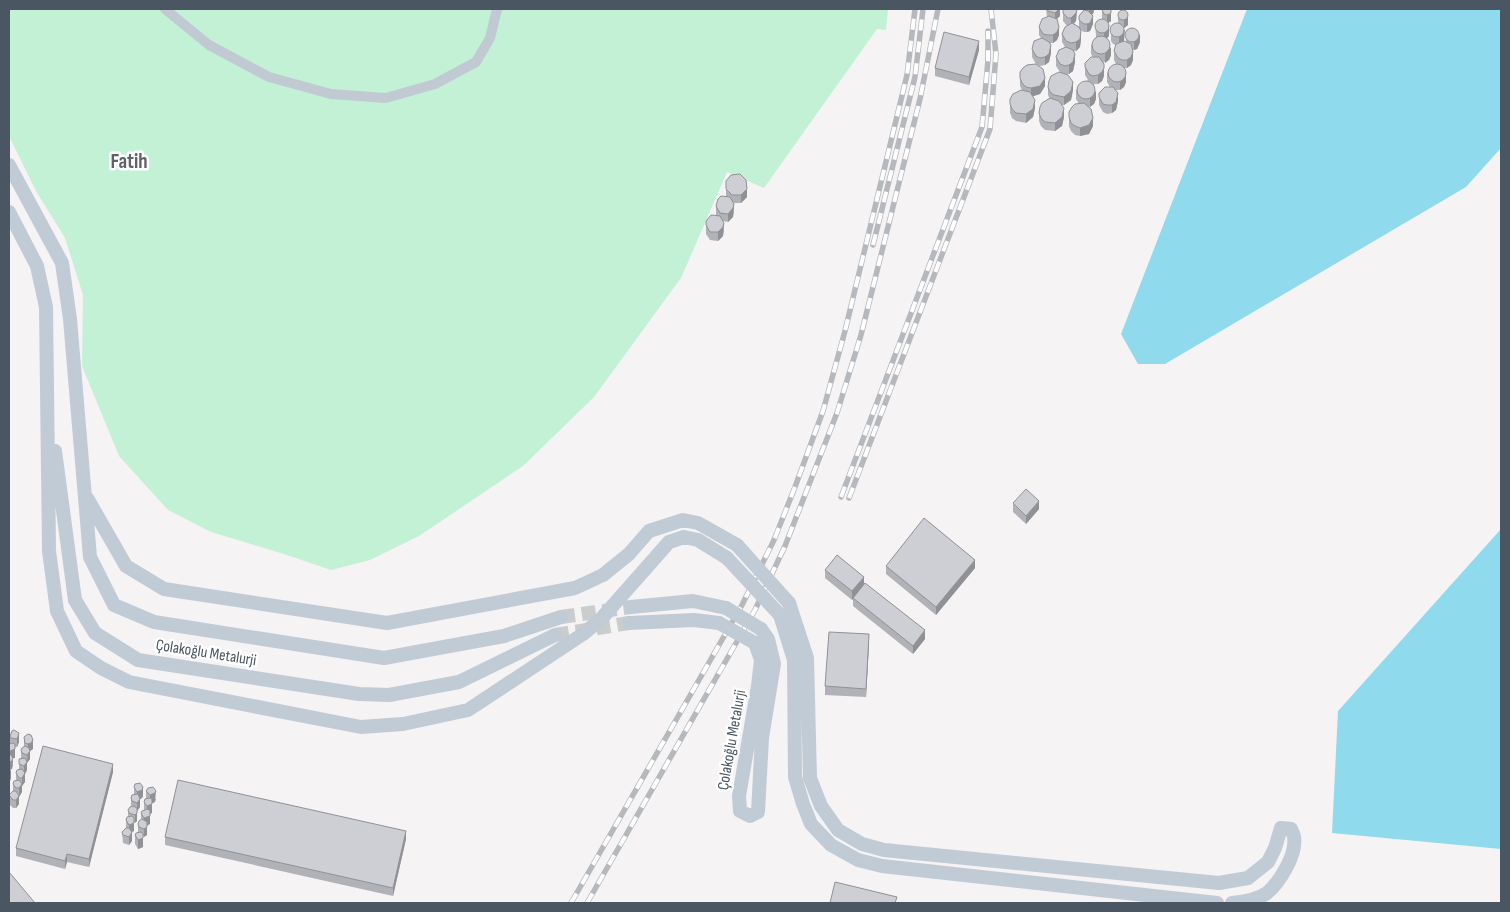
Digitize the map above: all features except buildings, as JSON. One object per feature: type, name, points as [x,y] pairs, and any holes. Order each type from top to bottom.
[{"type":"main road","name":"Çolakoğlu Metalurji","points":[[9,165],[62,263],[70,319],[90,557],[114,605],[154,622],[384,658],[504,636],[561,617]]},
{"type":"main road","points":[[9,212],[37,266],[46,307],[49,551],[57,611],[76,651],[100,668],[129,682],[361,726],[403,724],[468,710],[584,634],[601,619],[669,542],[684,537],[698,540],[727,558],[780,615],[794,660],[795,777],[811,824],[831,845],[858,860],[882,866],[1216,903]]},
{"type":"main road","name":"Çolakoğlu Metalurji","points":[[47,391],[75,600],[95,633],[138,660],[359,694],[389,695],[459,682],[555,635]]},
{"type":"main road","points":[[85,495],[126,566],[164,589],[387,623],[575,588],[603,575],[629,554],[649,531],[683,520],[698,523],[737,545],[789,603],[807,658],[810,778],[821,806],[838,830],[862,844],[884,850],[1218,883],[1248,878],[1268,862],[1275,848],[1281,828],[1291,829],[1294,837],[1292,851],[1284,873],[1266,893],[1251,900],[1232,903]]},
{"type":"main road","name":"Çolakoğlu Metalurji","points":[[629,623],[694,620],[719,623],[755,643],[762,660],[738,796],[740,811],[750,816],[758,812],[762,738],[774,664],[768,638],[761,629],[726,608],[693,601],[631,607]]},
{"type":"street","points":[[165,9],[209,45],[269,77],[332,94],[386,98],[435,84],[476,62],[490,38],[497,9]]},
{"type":"green space","points":[[9,9],[888,9],[886,30],[877,29],[764,188],[727,172],[681,278],[594,397],[523,466],[419,536],[370,560],[331,570],[211,532],[168,510],[119,456],[82,366],[83,295],[65,238],[36,191],[9,136]]},
{"type":"water","points":[[1247,9],[1501,9],[1501,148],[1466,187],[1165,364],[1138,364],[1121,334]]},
{"type":"water","points":[[1501,529],[1501,849],[1332,833],[1338,711]]},
{"type":"tunnel","points":[[561,617],[631,607]]},
{"type":"tunnel","points":[[555,635],[629,623]]},
{"type":"railway","points":[[571,903],[742,605],[774,540],[795,487],[823,411],[845,331],[907,75],[915,9]]},
{"type":"railway","points":[[873,245],[915,77],[923,9]]},
{"type":"railway","points":[[587,903],[755,610],[785,546],[837,413],[861,335],[920,99],[938,9]]},
{"type":"railway","points":[[849,498],[990,129],[996,54],[991,9]]},
{"type":"railway","points":[[841,497],[982,127],[988,60],[988,31]]},
{"type":"district","name":"Fatih","points":[[129,161]]}]
